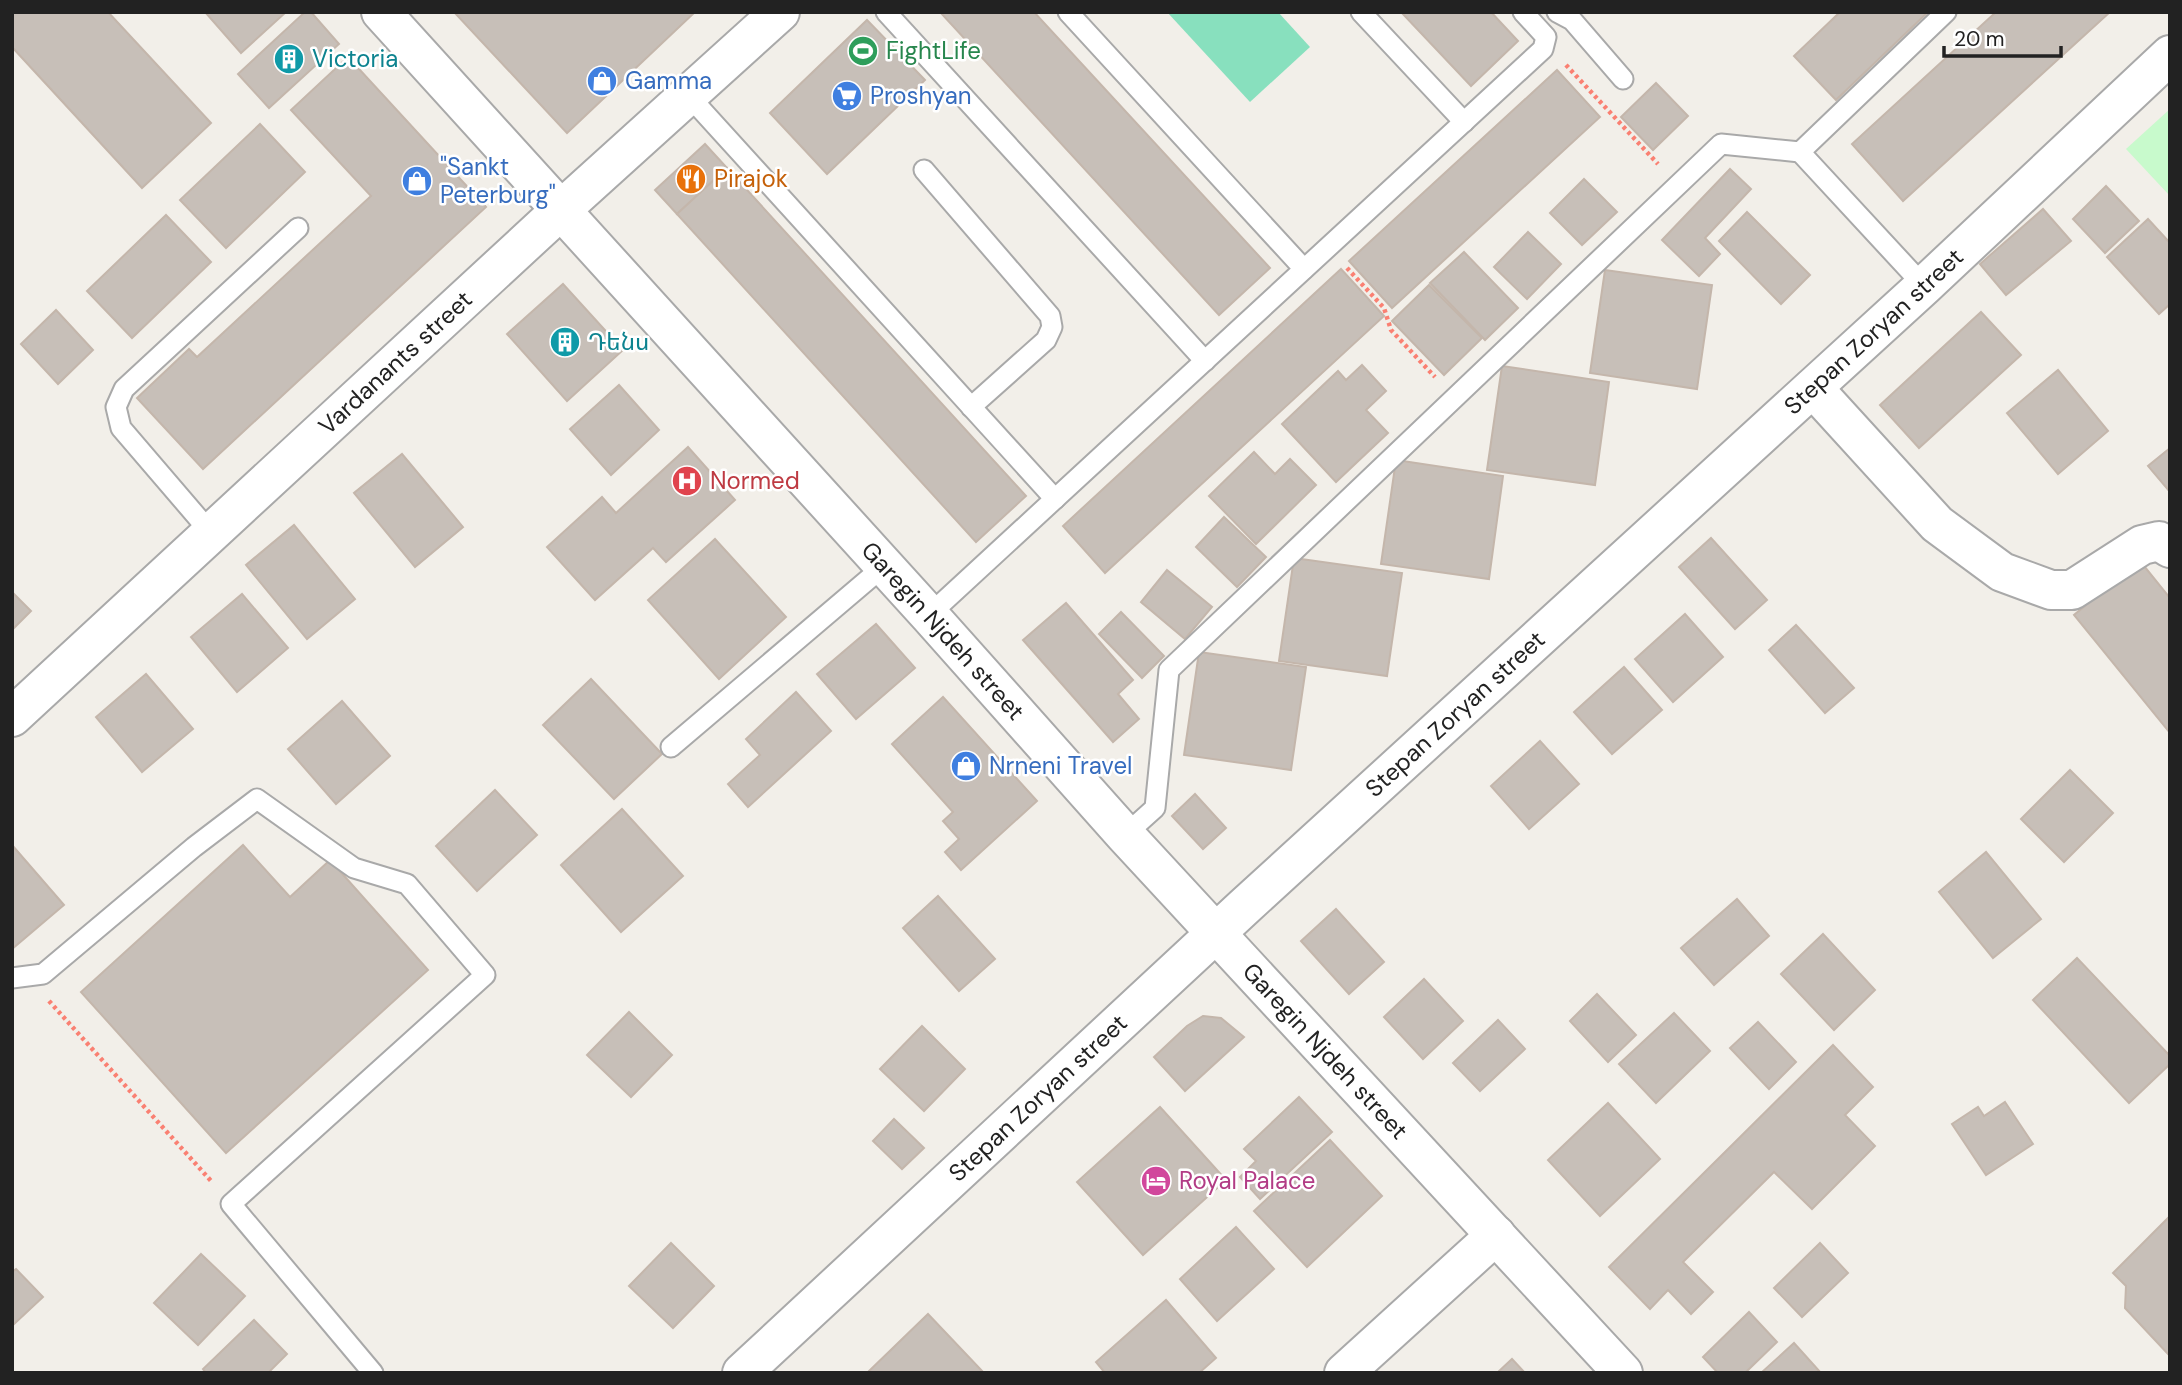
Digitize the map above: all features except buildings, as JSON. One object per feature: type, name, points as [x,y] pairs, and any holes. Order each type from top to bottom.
[{"type":"street","name":"Garegin Njdeh street","points":[[381,12],[562,209],[1125,835],[1623,1373]]},
{"type":"street","name":"Vardanants street","points":[[12,717],[562,209],[780,12]]},
{"type":"street","name":"Stepan Zoryan street","points":[[742,1373],[1216,933],[1924,286],[2170,54]]},
{"type":"street","points":[[1813,388],[1937,524],[2002,572],[2050,590],[2072,590],[2142,545],[2159,541],[2170,548]]},
{"type":"street","points":[[1344,1373],[1496,1235]]},
{"type":"lane","points":[[886,12],[1205,360]]},
{"type":"lane","points":[[1068,12],[1304,269]]},
{"type":"lane","points":[[1361,12],[1464,122]]},
{"type":"lane","points":[[929,615],[1543,49],[1546,37],[1523,12]]},
{"type":"lane","points":[[1557,12],[1572,20],[1623,79]]},
{"type":"lane","points":[[1800,152],[1946,12]]},
{"type":"lane","points":[[688,95],[1055,499]]},
{"type":"lane","points":[[1125,835],[1155,808],[1169,670],[1721,144],[1800,152],[1924,286]]},
{"type":"lane","points":[[924,170],[1050,316],[1052,327],[1046,340],[971,407]]},
{"type":"lane","points":[[211,533],[121,428],[117,407],[124,389],[298,228]]},
{"type":"lane","points":[[671,747],[884,566]]},
{"type":"lane","points":[[20,977],[43,974],[194,847],[257,799],[354,868],[407,884],[485,975],[231,1204],[373,1373]]},
{"type":"path","points":[[1574,74],[1678,185]]},
{"type":"path","points":[[1344,265],[1384,308],[1391,330],[1455,397]]},
{"type":"path","points":[[20,977],[231,1204]]},
{"type":"green space","points":[[1167,12],[1278,12],[1310,47],[1250,102]]},
{"type":"green space","points":[[2170,109],[2170,196],[2126,149]]},
{"type":"place","name":"FightLife","points":[[863,51]]},
{"type":"place","name":"Victoria","points":[[289,59]]},
{"type":"place","name":"Gamma","points":[[602,81]]},
{"type":"place","name":"Proshyan","points":[[847,96]]},
{"type":"place","name":"Pirajok","points":[[691,179]]},
{"type":"place","name":"\"Sankt Peterburg\"","points":[[417,181]]},
{"type":"place","name":"Դենս","points":[[565,342]]},
{"type":"place","name":"Normed","points":[[687,481]]},
{"type":"place","name":"Nrneni Travel","points":[[966,766]]},
{"type":"place","name":"Royal Palace","points":[[1156,1181]]}]
